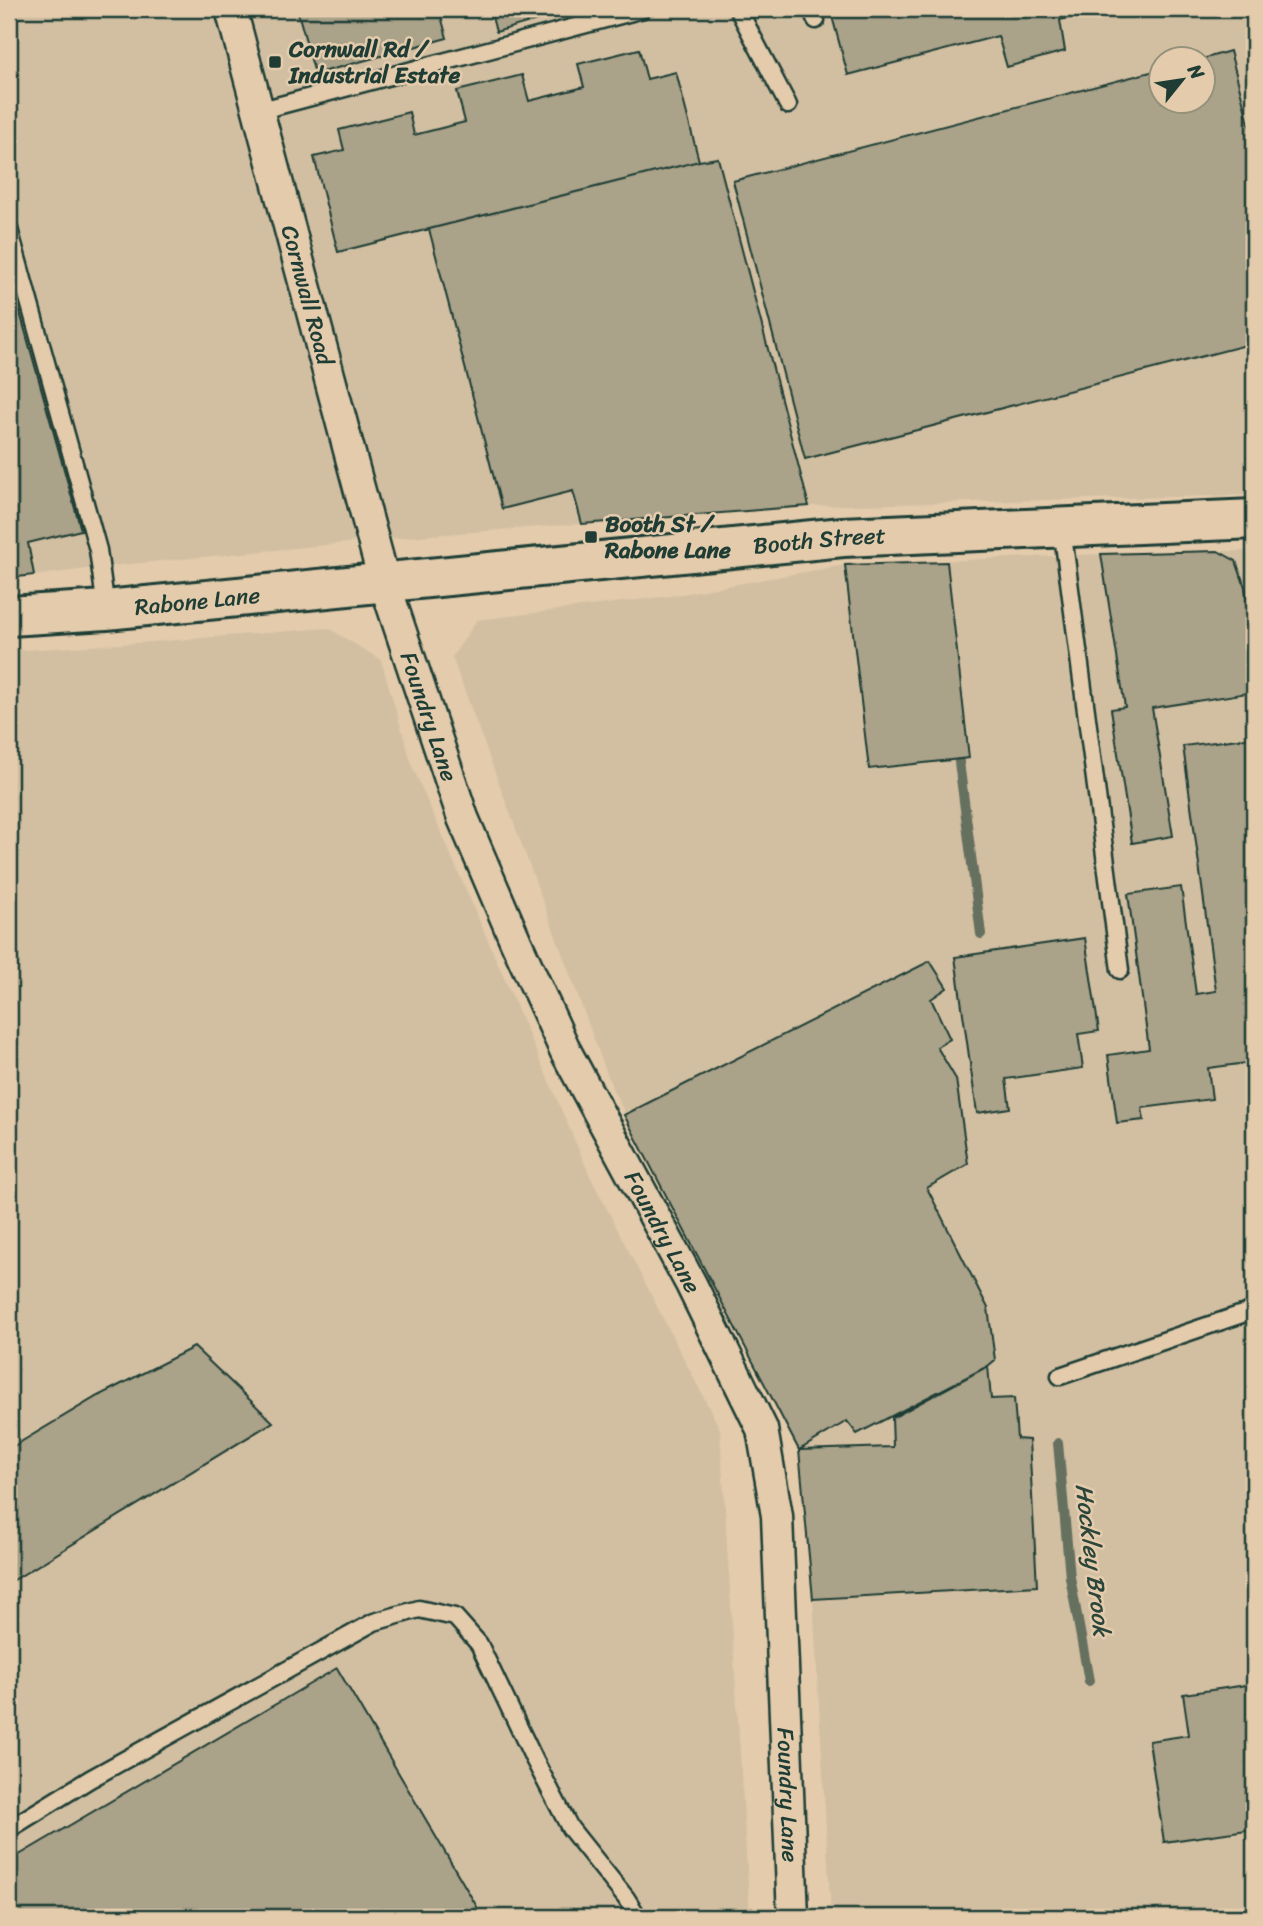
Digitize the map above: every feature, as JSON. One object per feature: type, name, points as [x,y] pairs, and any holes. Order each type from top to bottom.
[{"type":"main road","name":"Booth Street","points":[[384,581],[843,537],[1254,519]]},
{"type":"main road","name":"Rabone Lane","points":[[9,616],[107,610],[384,581]]},
{"type":"street","name":"Cornwall Road","points":[[231,9],[384,581]]},
{"type":"street","name":"Foundry Lane","points":[[384,581],[463,818],[516,942],[566,1052],[691,1284],[762,1429],[777,1516],[793,1917]]},
{"type":"lane","points":[[258,111],[643,9]]},
{"type":"lane","points":[[738,9],[788,105]]},
{"type":"lane","points":[[9,229],[97,550],[107,610]]},
{"type":"lane","points":[[1062,528],[1120,970]]},
{"type":"lane","points":[[1060,1377],[1254,1310]]},
{"type":"lane","points":[[9,1829],[90,1779],[373,1622],[419,1609],[455,1617],[479,1644],[570,1828],[638,1917]]},
{"type":"shaded area","points":[[9,9],[1254,9],[1254,495],[809,506],[408,537],[110,566],[9,579]]},
{"type":"shaded area","points":[[1254,551],[1254,1917],[831,1917],[813,1599],[799,1450],[613,1090],[452,657],[477,620],[670,596],[845,565]]},
{"type":"shaded area","points":[[328,628],[381,660],[413,768],[591,1178],[720,1429],[750,1917],[9,1917],[9,651]]},
{"type":"building","points":[[297,9],[439,9],[447,38],[315,74]]},
{"type":"building","points":[[490,9],[574,9],[496,32]]},
{"type":"building","points":[[830,9],[1109,9],[1060,20],[1065,51],[1007,67],[998,36],[848,75]]},
{"type":"building","points":[[639,49],[647,79],[676,72],[699,161],[338,252],[314,157],[344,150],[339,130],[409,112],[414,135],[465,122],[457,91],[522,75],[529,101],[584,87],[578,64]]},
{"type":"building","points":[[1230,51],[1254,143],[1254,343],[805,459],[733,181],[1148,73],[1148,116],[1218,116],[1218,54]]},
{"type":"building","points":[[718,158],[809,506],[582,524],[573,491],[502,509],[429,229]]},
{"type":"building","points":[[12,284],[81,530],[28,543],[34,575],[9,578],[9,285]]},
{"type":"building","points":[[1218,551],[1236,561],[1245,587],[1254,647],[1254,692],[1152,708],[1173,836],[1132,843],[1111,709],[1125,707],[1101,554]]},
{"type":"building","points":[[947,562],[969,758],[869,769],[845,565]]},
{"type":"building","points":[[1254,737],[1254,1062],[1208,1068],[1212,1099],[1142,1108],[1144,1120],[1117,1123],[1108,1055],[1149,1049],[1128,894],[1181,887],[1196,994],[1216,991],[1183,746]]},
{"type":"building","points":[[1085,938],[1099,1031],[1078,1034],[1083,1068],[1006,1079],[1010,1108],[977,1113],[955,957]]},
{"type":"building","points":[[930,961],[947,988],[931,999],[950,1039],[937,1047],[956,1079],[968,1164],[927,1188],[988,1308],[995,1360],[857,1434],[847,1421],[799,1450],[624,1115]]},
{"type":"building","points":[[194,1347],[273,1422],[9,1583],[9,1449],[96,1397]]},
{"type":"building","points":[[988,1366],[991,1399],[1014,1398],[1017,1439],[1029,1440],[1037,1586],[813,1599],[799,1450],[893,1447],[892,1418]]},
{"type":"building","points":[[337,1668],[483,1917],[9,1917],[9,1861]]},
{"type":"building","points":[[1254,1684],[1254,1829],[1164,1842],[1149,1741],[1189,1735],[1183,1694]]},
{"type":"waterway","name":"Hockley Brook","points":[[959,762],[981,934]]},
{"type":"waterway","name":"Hockley Brook","points":[[1058,1443],[1070,1577],[1089,1681]]},
{"type":"place","name":"Cornwall Rd / Industrial Estate","points":[[275,62]]},
{"type":"place","name":"Booth St / Rabone Lane","points":[[591,537]]}]
